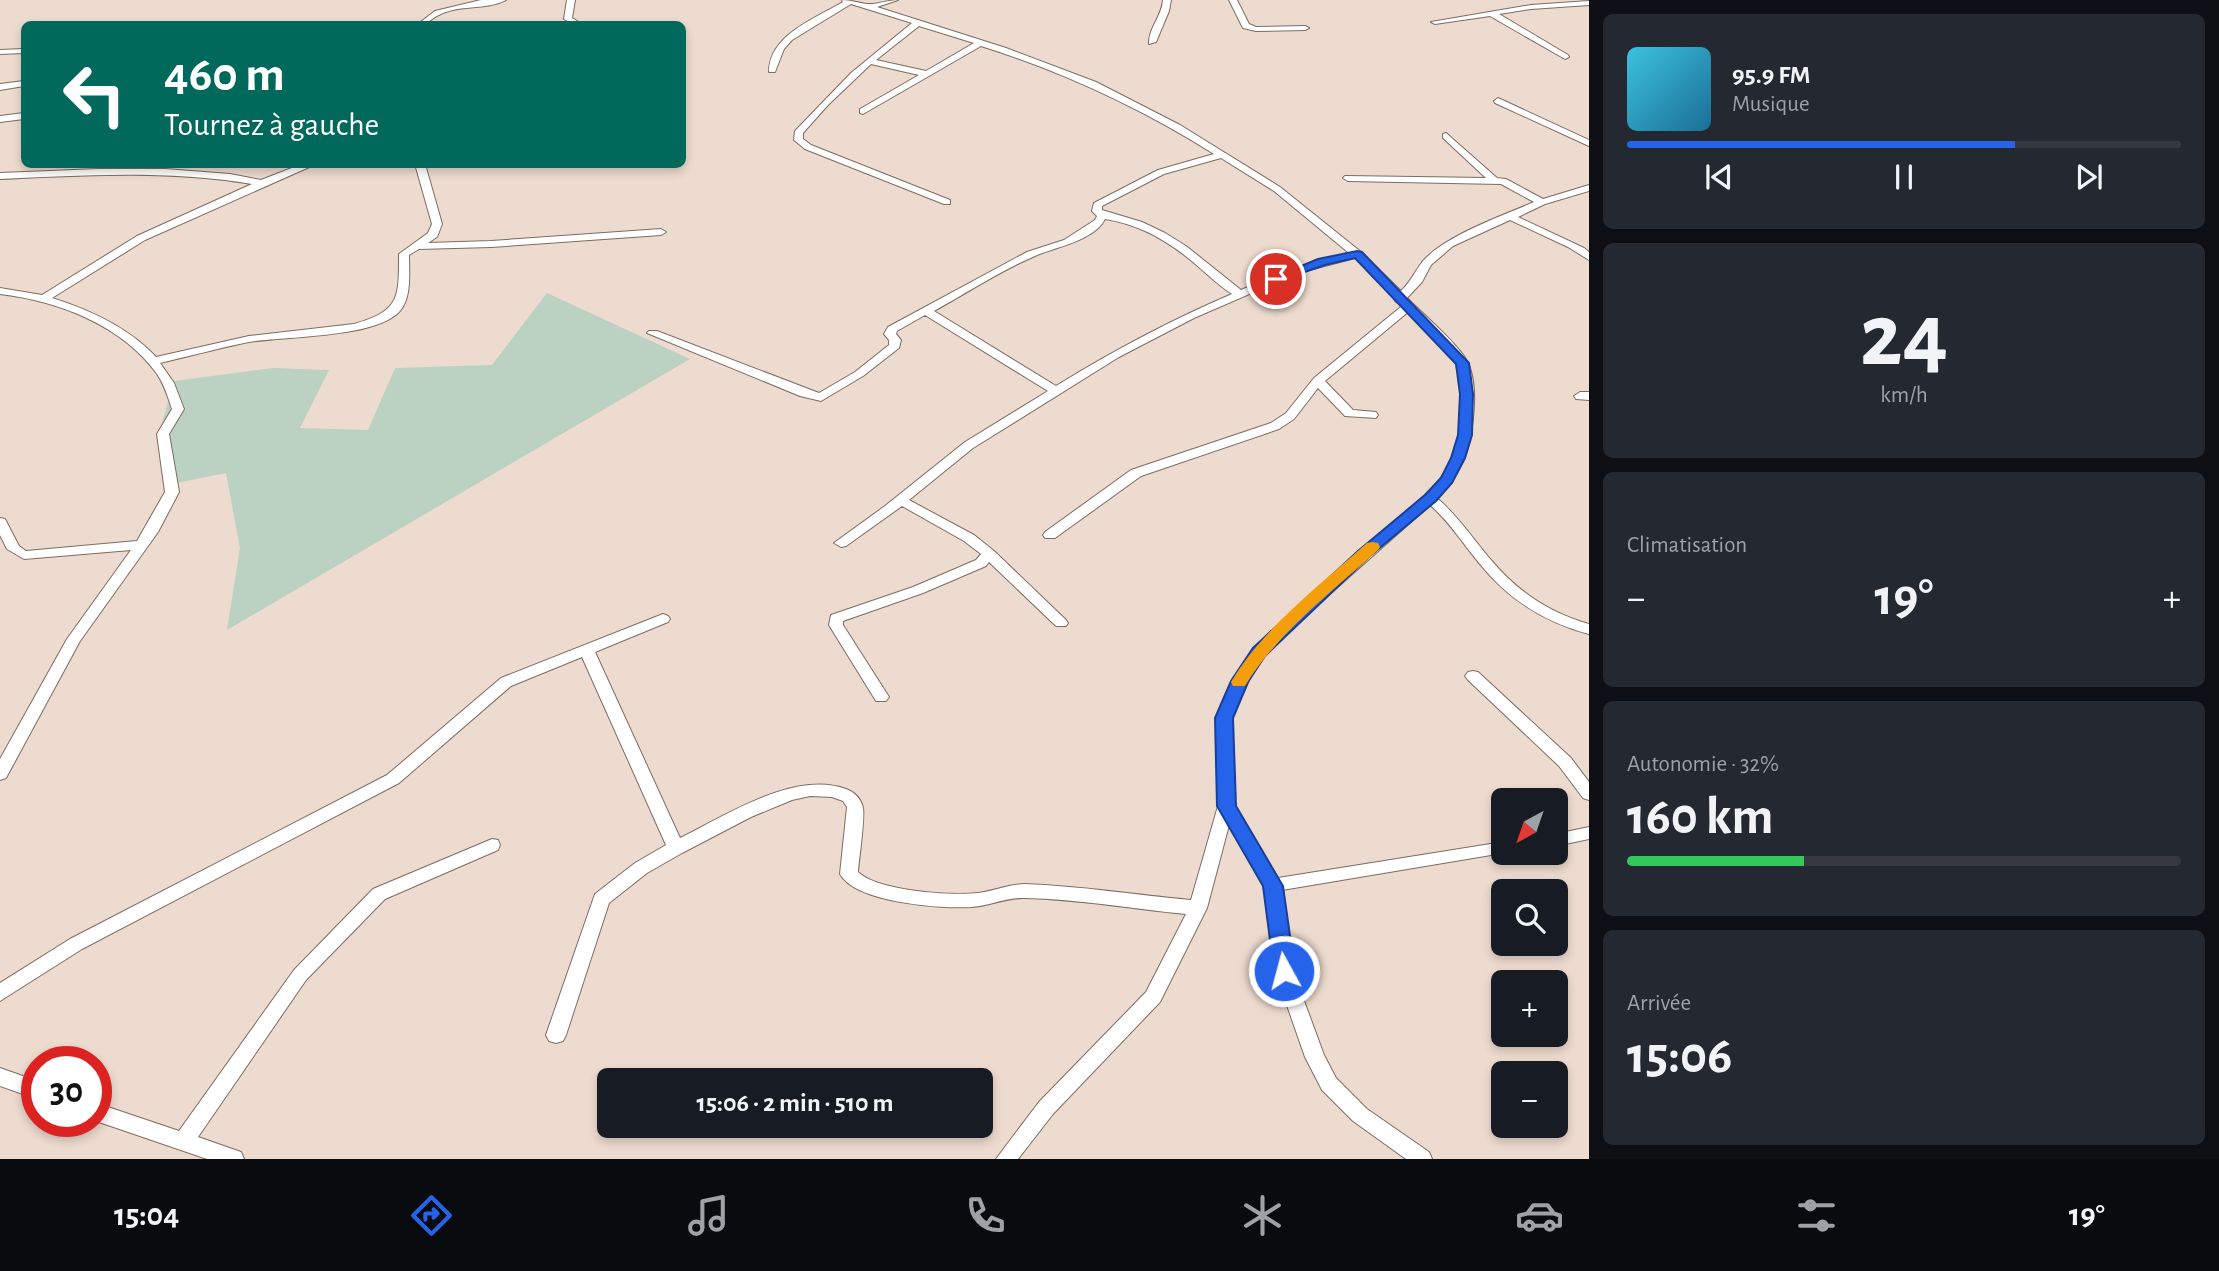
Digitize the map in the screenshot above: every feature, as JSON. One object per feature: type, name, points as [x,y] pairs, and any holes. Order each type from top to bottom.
[{"type":"street","points":[[425,21],[432,15],[448,10],[502,0]]},
{"type":"street","points":[[571,0],[568,19],[572,21]]},
{"type":"street","points":[[868,7],[894,0]]},
{"type":"street","points":[[1152,43],[1153,33],[1167,7],[1167,0]]},
{"type":"street","points":[[1233,0],[1246,26],[1305,28]]},
{"type":"street","points":[[772,70],[780,48],[789,38],[848,1],[980,43],[1123,97],[1277,189],[1357,254],[1458,358],[1466,377],[1465,435],[1447,480],[1283,628],[1250,665],[1224,718],[1226,806],[1198,908],[1153,997],[1046,1108],[1006,1159]]},
{"type":"street","points":[[1435,22],[1588,1]]},
{"type":"street","points":[[1493,14],[1565,57]]},
{"type":"street","points":[[916,24],[827,99],[798,133],[799,140],[819,151],[947,201]]},
{"type":"street","points":[[863,111],[980,43]]},
{"type":"street","points":[[0,52],[21,51]]},
{"type":"street","points":[[869,61],[927,75]]},
{"type":"street","points":[[0,87],[21,84]]},
{"type":"street","points":[[1498,102],[1589,143]]},
{"type":"street","points":[[0,119],[21,117]]},
{"type":"street","points":[[1446,136],[1494,180]]},
{"type":"street","points":[[1222,155],[1161,173],[1097,205],[1098,213],[1133,221],[1163,236],[1192,256],[1216,280],[1240,293]]},
{"type":"street","points":[[46,297],[141,238],[301,168]]},
{"type":"street","points":[[153,361],[236,341],[355,327],[388,316],[397,308],[404,284],[402,258],[413,247],[433,235],[437,224],[420,168]]},
{"type":"street","points":[[0,176],[112,171],[204,172],[262,183]]},
{"type":"street","points":[[1348,178],[1494,180],[1511,184],[1542,202]]},
{"type":"street","points":[[1050,535],[1136,473],[1275,426],[1290,416],[1318,381],[1403,303],[1427,263],[1449,244],[1542,202],[1589,188]]},
{"type":"street","points":[[653,333],[804,393],[821,397],[882,358],[895,346],[895,340],[890,334],[892,329],[1031,254],[1068,242],[1099,222],[1102,215]]},
{"type":"street","points":[[1511,217],[1587,254]]},
{"type":"street","points":[[413,247],[661,232]]},
{"type":"street","points":[[841,543],[969,445],[1115,355],[1240,293],[1294,271],[1357,254]]},
{"type":"street","points":[[0,291],[46,297],[121,333],[153,361],[164,376],[178,409],[163,434],[172,492],[142,545],[74,639],[0,774]]},
{"type":"street","points":[[926,311],[1058,392]]},
{"type":"street","points":[[1318,381],[1349,412],[1372,415]]},
{"type":"street","points":[[1430,498],[1450,513],[1486,562],[1517,595],[1542,613],[1589,629]]},
{"type":"street","points":[[900,500],[969,538],[1061,623]]},
{"type":"street","points":[[0,522],[14,549],[23,555],[142,545]]},
{"type":"street","points":[[881,697],[835,625],[836,618],[918,590],[981,563],[989,554]]},
{"type":"street","points":[[0,993],[76,944],[393,779],[506,682],[663,619]]},
{"type":"street","points":[[586,649],[676,848]]},
{"type":"street","points":[[1474,676],[1564,762],[1589,794]]},
{"type":"street","points":[[556,1035],[601,899],[641,868],[676,848],[788,795],[810,790],[833,791],[849,797],[855,807],[849,874],[859,884],[940,901],[975,900],[1009,891],[1026,891],[1198,908]]},
{"type":"street","points":[[1226,806],[1273,886],[1284,971],[1315,1057],[1329,1084],[1360,1115],[1422,1159]]},
{"type":"street","points":[[1568,838],[1589,834]]},
{"type":"street","points":[[183,1142],[300,975],[379,894],[492,845]]},
{"type":"street","points":[[1273,886],[1491,850]]},
{"type":"street","points":[[0,1077],[21,1084]]},
{"type":"street","points":[[112,1118],[234,1159]]},
{"type":"green space","points":[[547,293],[690,359],[227,630],[240,548],[226,473],[166,485],[159,433],[174,381],[273,368],[329,370],[300,428],[368,430],[395,368],[492,365]]},
{"type":"slow traffic","points":[[1239,682],[1259,652],[1273,637],[1372,547]]},
{"type":"route","points":[[1276,279],[1322,262],[1357,254],[1458,358],[1466,377],[1465,435],[1447,480],[1273,637],[1259,652],[1240,681],[1224,718],[1226,806],[1273,886],[1284,971]]}]
